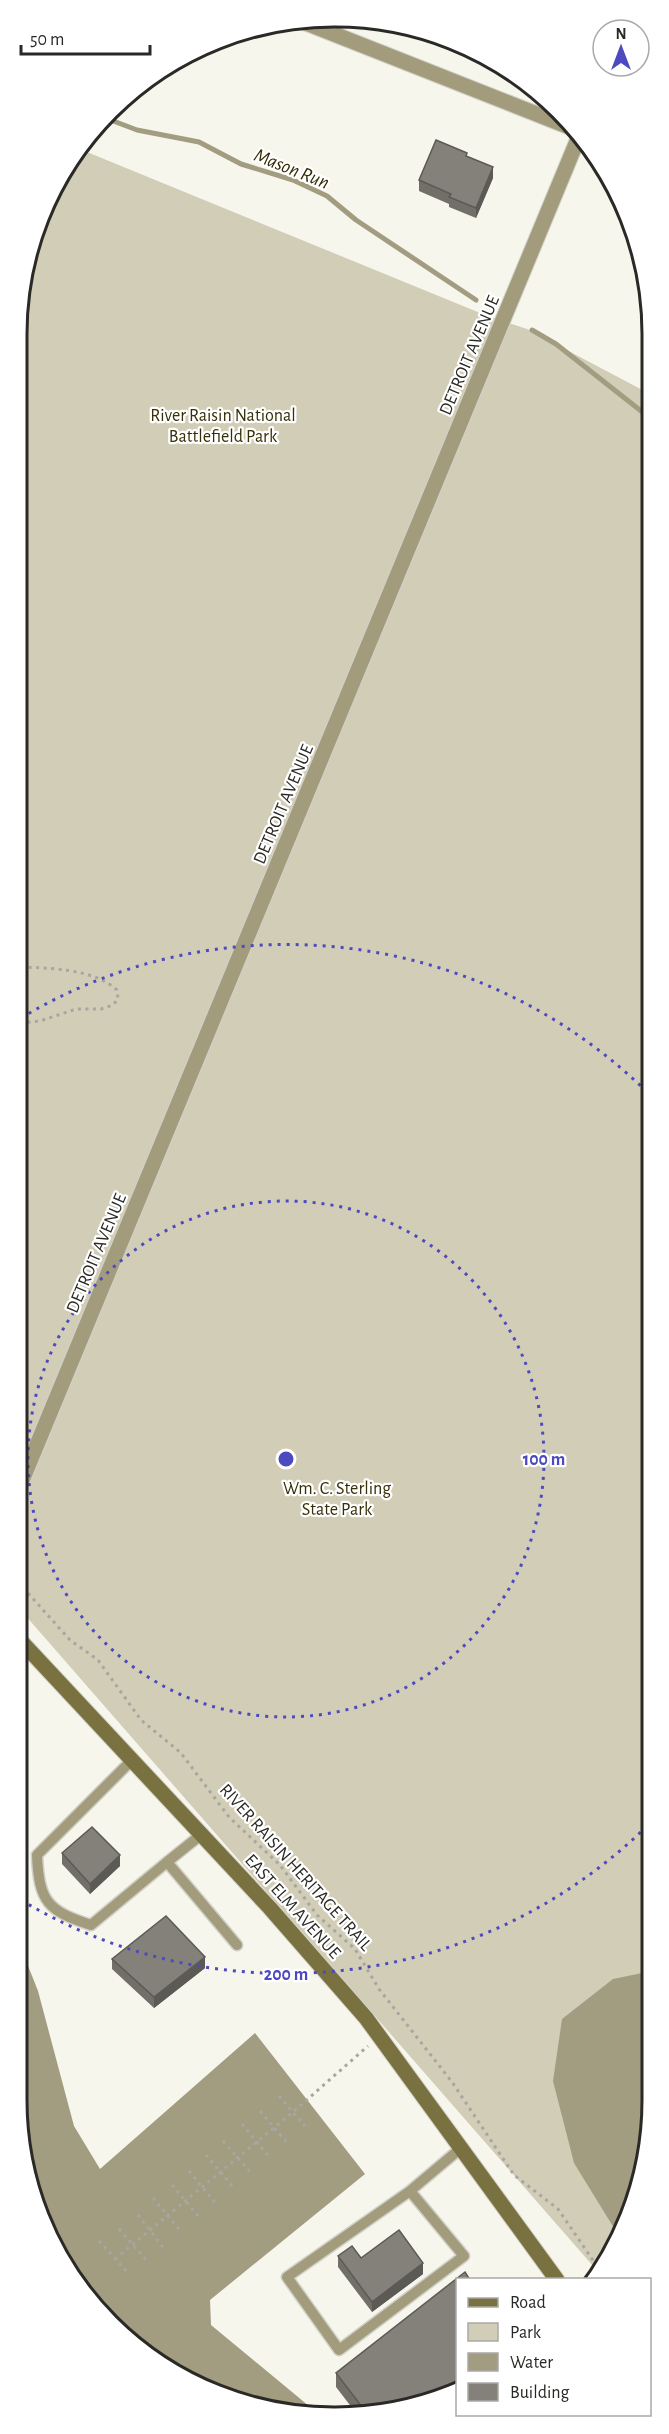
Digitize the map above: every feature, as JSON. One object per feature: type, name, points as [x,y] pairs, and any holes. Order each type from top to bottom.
[{"type":"main road","name":"EAST ELM AVENUE","points":[[27,1648],[202,1834],[331,1977],[380,2037],[556,2278]]},
{"type":"street","points":[[318,28],[557,122]]},
{"type":"street","name":"DETROIT AVENUE","points":[[27,1469],[576,144]]},
{"type":"lane","points":[[132,1760],[37,1855],[38,1876],[48,1904],[64,1916],[91,1925],[202,1834]]},
{"type":"lane","points":[[167,1862],[237,1945]]},
{"type":"lane","points":[[410,2191],[464,2256],[339,2350],[287,2277],[410,2191],[461,2148]]},
{"type":"path","points":[[27,967],[53,969],[97,977],[117,990],[118,999],[113,1005],[101,1009],[76,1009],[40,1021],[27,1022]]},
{"type":"path","name":"RIVER RAISIN HERITAGE TRAIL","points":[[27,1592],[70,1640],[98,1660],[141,1720],[181,1753],[229,1817],[280,1865],[317,1915],[355,1949],[379,1989],[452,2082],[514,2175],[558,2209],[595,2263]]},
{"type":"path","points":[[115,2259],[380,2037]]},
{"type":"path","points":[[279,2096],[305,2126]]},
{"type":"path","points":[[260,2111],[288,2144]]},
{"type":"path","points":[[242,2124],[270,2158]]},
{"type":"path","points":[[223,2141],[252,2174]]},
{"type":"path","points":[[206,2155],[233,2187]]},
{"type":"path","points":[[189,2170],[217,2205]]},
{"type":"path","points":[[172,2185],[198,2216]]},
{"type":"path","points":[[153,2198],[182,2233]]},
{"type":"path","points":[[138,2215],[163,2247]]},
{"type":"path","points":[[119,2229],[147,2261]]},
{"type":"path","points":[[99,2241],[129,2274]]},
{"type":"green space","name":"Wm. C. Sterling State Park","points":[[87,152],[485,315],[527,329],[642,390],[642,2100],[639,2140],[632,2179],[619,2217],[593,2266],[27,1617],[27,334],[33,275],[43,236],[59,198]]},
{"type":"water","points":[[27,1963],[38,1991],[74,2126],[100,2169],[255,2033],[365,2174],[210,2300],[211,2325],[308,2405],[255,2397],[217,2384],[181,2366],[147,2343],[117,2317],[91,2287],[68,2253],[43,2198],[30,2140],[27,2100]]},
{"type":"water","points":[[642,1973],[642,2100],[639,2140],[632,2179],[614,2228],[574,2163],[553,2081],[562,2019],[613,1979]]},
{"type":"building","points":[[436,140],[493,167],[476,208],[449,197],[451,194],[419,180]]},
{"type":"building","points":[[92,1827],[120,1855],[90,1884],[62,1853]]},
{"type":"building","points":[[166,1916],[205,1957],[154,1997],[112,1959]]},
{"type":"building","points":[[399,2230],[423,2263],[372,2302],[338,2256],[352,2246],[361,2258]]},
{"type":"building","points":[[465,2272],[469,2278],[457,2278]]},
{"type":"building","points":[[456,2279],[456,2382],[414,2397],[361,2405],[336,2373]]},
{"type":"waterway","name":"Mason Run","points":[[113,121],[137,130],[199,142],[241,164],[293,180],[327,196],[356,220],[476,300]]},
{"type":"waterway","name":"Mason Run","points":[[532,330],[556,344],[642,412]]},
{"type":"park label","name":"River Raisin National Battlefield Park","points":[[223,425]]}]
